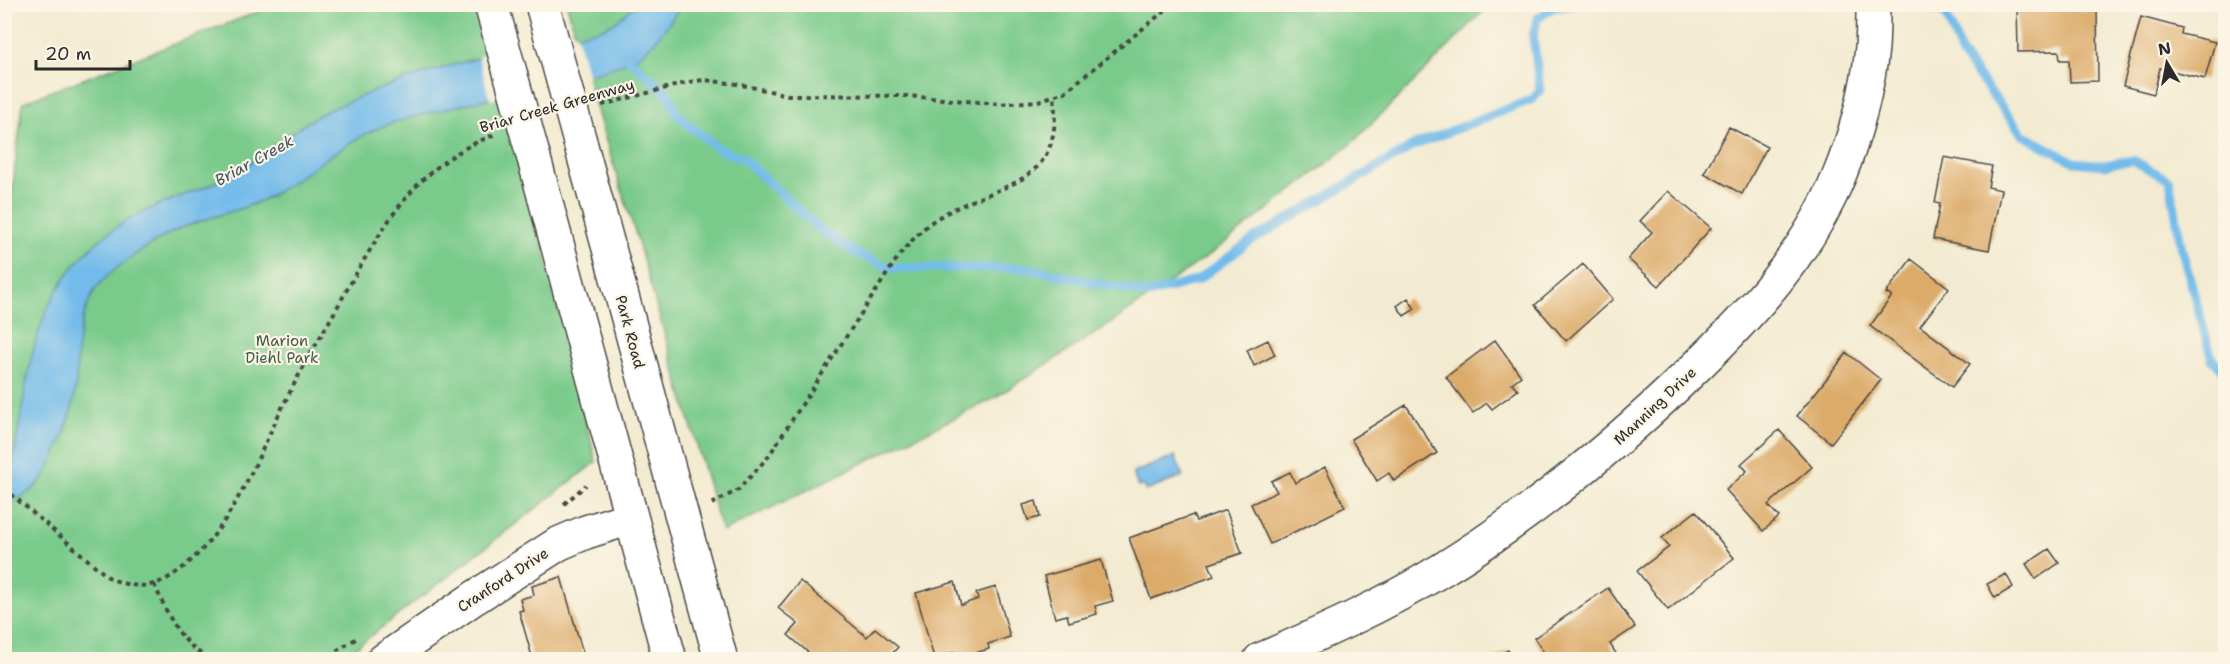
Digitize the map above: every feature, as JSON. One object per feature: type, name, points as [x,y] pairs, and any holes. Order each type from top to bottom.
[{"type":"main road","points":[[491,4],[670,660]]},
{"type":"main road","name":"Park Road","points":[[542,4],[721,660]]},
{"type":"main road","name":"Manning Drive","points":[[1260,660],[1382,604],[1442,570],[1508,527],[1629,431],[1735,329],[1801,247],[1815,225],[1839,176],[1856,122],[1867,75],[1872,49],[1873,4]]},
{"type":"main road","name":"Cranford Drive","points":[[384,660],[558,544],[630,518]]},
{"type":"path","name":"Briar Creek Greenway","points":[[598,106],[689,82],[718,81],[788,95],[907,96],[1020,104],[1054,97],[1070,87],[1173,4]]},
{"type":"path","points":[[708,505],[719,502],[738,490],[768,457],[898,257],[926,226],[940,216],[1028,176],[1038,167],[1052,141],[1054,97]]},
{"type":"path","name":"Briar Creek Greenway","points":[[4,488],[93,567],[121,584],[132,586],[154,584],[167,579],[202,548],[236,502],[297,379],[373,244],[393,214],[431,172],[451,156],[471,144],[505,132]]},
{"type":"path","points":[[154,584],[175,627],[191,648],[211,660]]},
{"type":"green space","name":"Marion Diehl Park","points":[[276,5],[480,5],[506,94],[596,462],[341,659],[5,659],[4,234],[7,233],[23,102]]},
{"type":"green space","points":[[567,5],[1489,5],[1349,146],[1212,253],[1107,326],[991,400],[722,532]]},
{"type":"water","points":[[635,5],[682,5],[653,43],[633,59],[604,70],[381,127],[353,141],[272,195],[246,207],[191,224],[165,236],[126,261],[106,277],[90,299],[78,346],[73,405],[68,424],[45,476],[29,493],[5,502],[5,475],[12,465],[38,334],[63,281],[82,257],[105,236],[143,212],[213,184],[237,171],[315,117],[346,102],[453,65],[603,28],[617,21]]},
{"type":"water","points":[[1175,456],[1183,476],[1146,491],[1144,485],[1138,487],[1133,473]]},
{"type":"pier","points":[[576,33],[588,77],[490,100],[478,56]]},
{"type":"building","points":[[2076,5],[2076,10],[2097,10],[2098,81],[2070,82],[2069,60],[2060,60],[2059,51],[2018,52],[2017,6]]},
{"type":"building","points":[[2141,17],[2182,28],[2181,34],[2215,42],[2205,79],[2160,68],[2154,94],[2123,86]]},
{"type":"building","points":[[1729,127],[1767,147],[1742,194],[1704,173]]},
{"type":"building","points":[[1944,157],[1992,166],[1988,187],[2001,190],[1989,250],[1933,239],[1940,204],[1935,203]]},
{"type":"building","points":[[1668,191],[1711,228],[1659,286],[1628,259],[1652,232],[1640,221]]},
{"type":"building","points":[[1911,259],[1949,288],[1920,326],[1970,364],[1952,387],[1870,326],[1892,296],[1886,293]]},
{"type":"building","points":[[1583,264],[1613,299],[1566,341],[1535,305]]},
{"type":"building","points":[[1408,298],[1415,309],[1404,316],[1397,306]]},
{"type":"building","points":[[1268,340],[1275,355],[1254,366],[1247,350]]},
{"type":"building","points":[[1495,340],[1521,376],[1512,383],[1518,390],[1492,409],[1487,403],[1473,413],[1446,377]]},
{"type":"building","points":[[1847,353],[1881,380],[1831,443],[1797,416]]},
{"type":"building","points":[[1406,405],[1437,453],[1394,481],[1389,473],[1377,481],[1351,439]]},
{"type":"building","points":[[1779,430],[1812,467],[1768,505],[1779,517],[1763,531],[1726,490],[1747,471],[1741,464]]},
{"type":"building","points":[[1325,467],[1345,507],[1270,544],[1251,504],[1277,492],[1271,481],[1290,472],[1295,483]]},
{"type":"building","points":[[1036,501],[1040,517],[1028,520],[1023,505]]},
{"type":"building","points":[[1226,510],[1242,553],[1209,564],[1214,576],[1151,599],[1129,538],[1193,515],[1196,521]]},
{"type":"building","points":[[1696,511],[1734,558],[1668,610],[1637,571],[1669,547],[1662,538]]},
{"type":"building","points":[[2049,549],[2059,563],[2036,579],[2026,564]]},
{"type":"building","points":[[1101,560],[1113,601],[1095,606],[1097,614],[1069,622],[1067,615],[1055,618],[1044,576]]},
{"type":"building","points":[[2006,574],[2013,587],[1995,598],[1987,584]]},
{"type":"building","points":[[561,577],[585,660],[533,660],[519,611],[523,610],[520,599],[534,595],[532,586]]},
{"type":"building","points":[[800,581],[867,637],[875,628],[898,647],[890,656],[894,660],[817,660],[788,635],[798,624],[778,608]]},
{"type":"building","points":[[955,582],[961,605],[978,599],[976,593],[996,587],[1010,637],[988,644],[989,649],[957,658],[955,652],[934,658],[916,593]]},
{"type":"building","points":[[1608,588],[1635,627],[1610,644],[1620,660],[1567,660],[1566,657],[1563,660],[1549,660],[1534,638]]},
{"type":"building","points":[[1508,650],[1514,660],[1491,660]]},
{"type":"waterway","points":[[621,52],[669,95],[676,113],[691,127],[721,150],[743,158],[819,229],[854,252],[890,268],[1027,268],[1148,294],[1198,280],[1252,240],[1415,145],[1533,99],[1540,90],[1533,37],[1537,19],[1552,8],[1577,4]]},
{"type":"waterway","points":[[1927,8],[1945,12],[1962,55],[2023,135],[2074,162],[2104,165],[2133,160],[2170,181],[2182,250],[2212,359],[2226,374]]},
{"type":"water label","name":"Briar Creek","points":[[254,160]]}]
